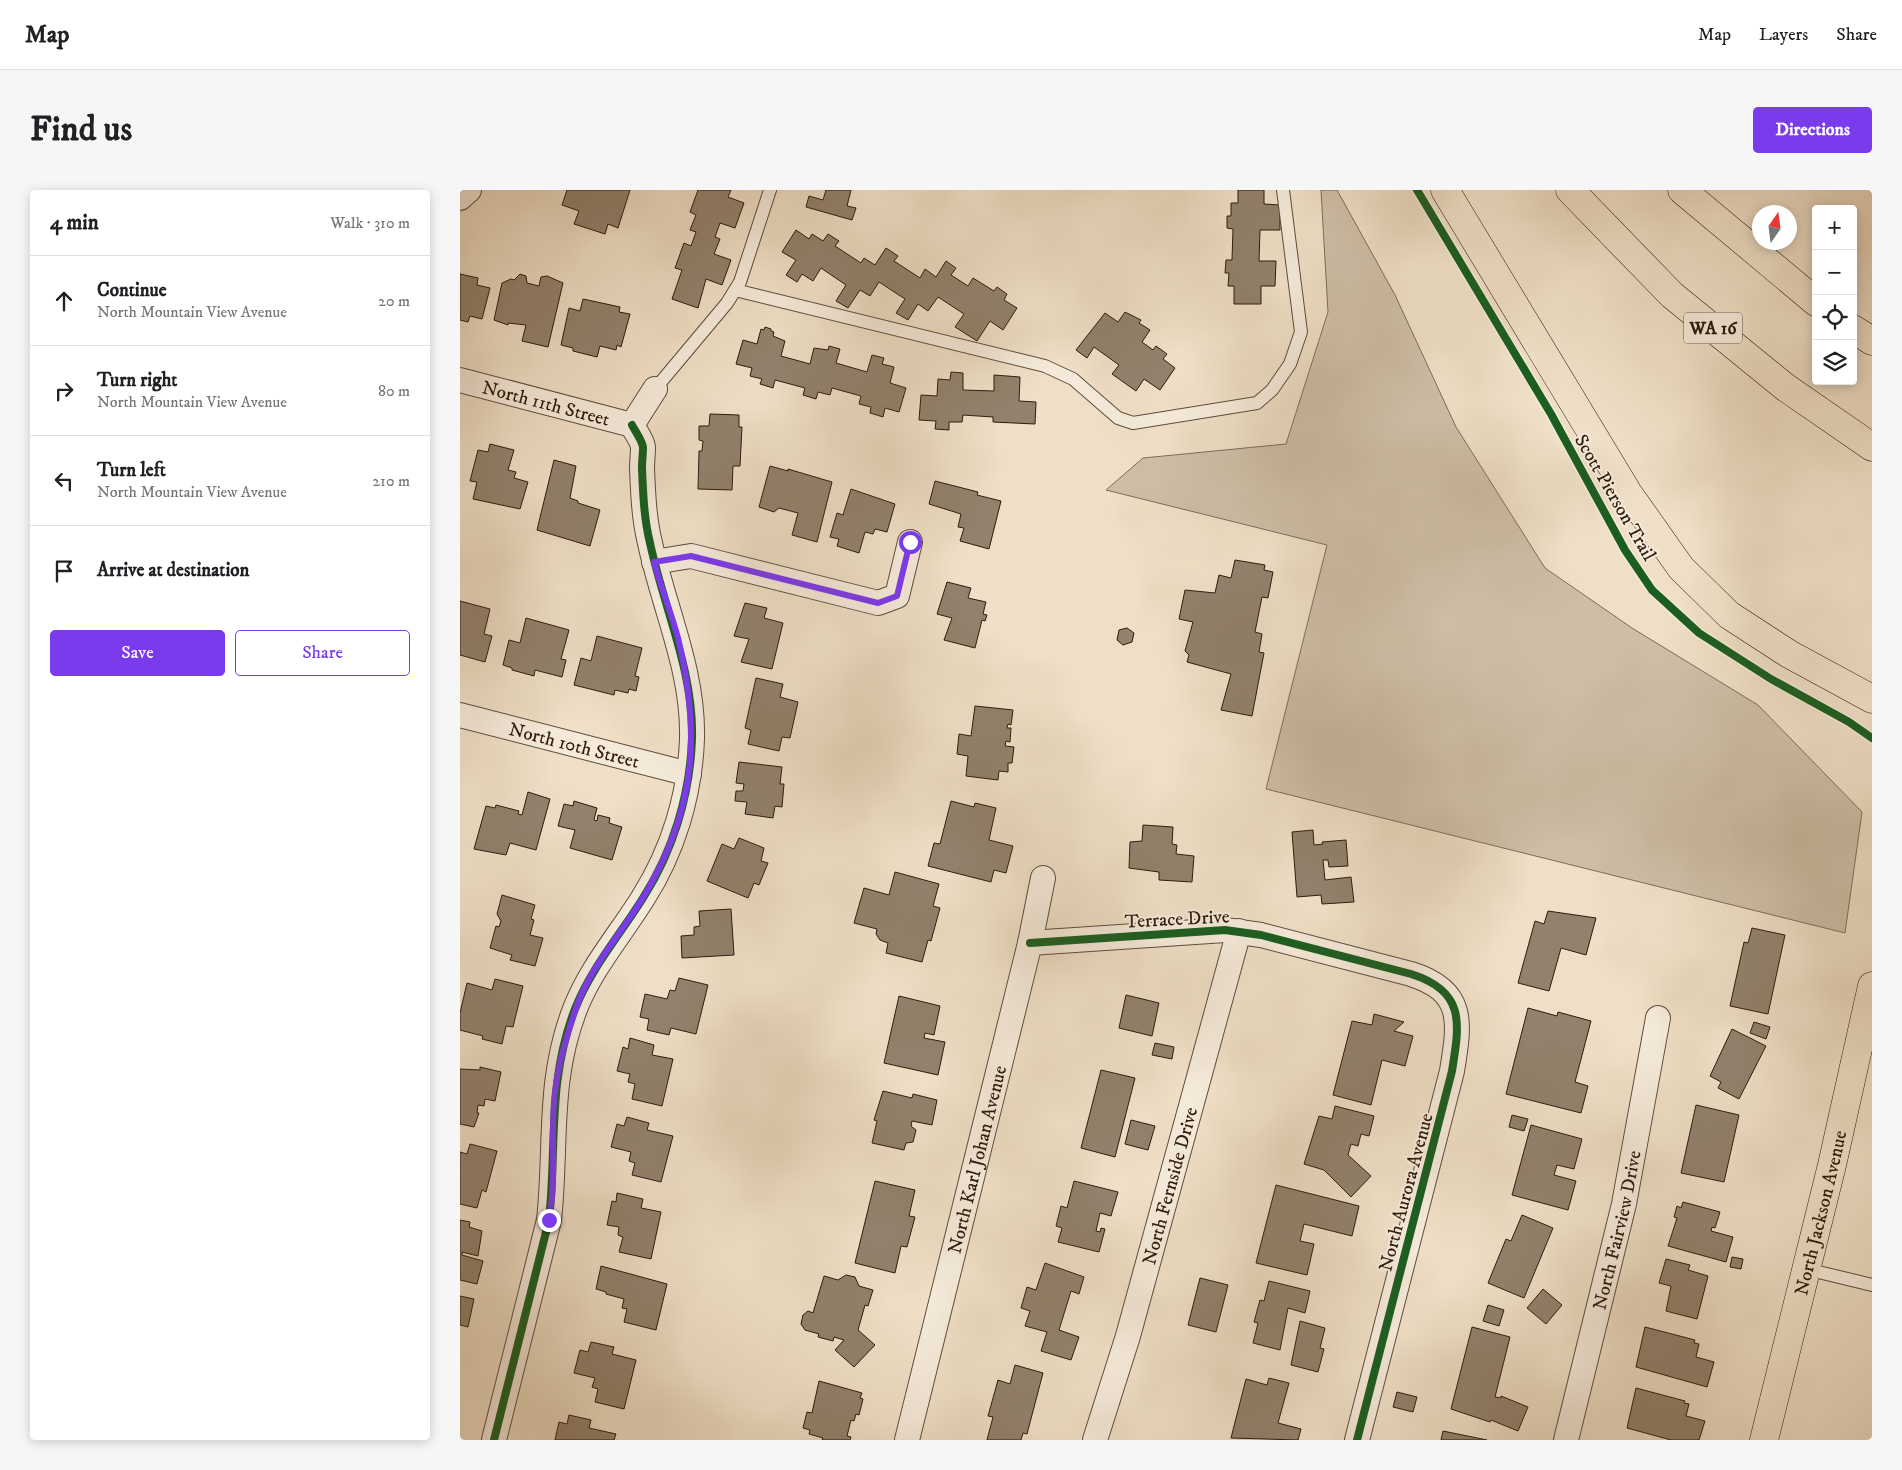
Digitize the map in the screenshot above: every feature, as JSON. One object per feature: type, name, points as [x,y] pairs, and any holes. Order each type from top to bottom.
[{"type":"main road","points":[[1445,190],[1628,493],[1681,568],[1729,615],[1789,654],[1872,699]]},
{"type":"main road","name":"WA 16","points":[[1570,190],[1672,295],[1785,387],[1872,447]]},
{"type":"main road","points":[[1682,190],[1812,299]]},
{"type":"main road","points":[[1857,328],[1872,334]]},
{"type":"main road","points":[[1857,330],[1872,341]]},
{"type":"main road","name":"North Jackson Avenue","points":[[1764,1440],[1872,986]]},
{"type":"street","points":[[460,198],[469,190]]},
{"type":"street","name":"North 11th Street","points":[[460,380],[632,425]]},
{"type":"street","points":[[494,1440],[549,1220],[553,1183],[555,1093],[562,1053],[575,1009],[592,972],[644,897],[659,869],[674,834],[689,774],[692,739],[690,701],[677,637],[654,562],[644,510],[643,445],[632,425],[655,389]]},
{"type":"street","points":[[654,562],[691,556],[878,603],[897,596],[910,542]]},
{"type":"street","name":"North 10th Street","points":[[460,715],[689,774]]},
{"type":"street","name":"North Karl Johan Avenue","points":[[907,1440],[1030,943],[1043,878]]},
{"type":"street","name":"Terrace Drive","points":[[1030,943],[1204,931],[1239,931],[1411,974]]},
{"type":"street","name":"North Fernside Drive","points":[[1095,1440],[1128,1336],[1239,931]]},
{"type":"street","name":"North Aurora Avenue","points":[[1357,1440],[1442,1115],[1456,1044],[1456,1022],[1453,1003],[1444,989],[1429,979],[1411,974]]},
{"type":"street","name":"North Fairview Drive","points":[[1566,1440],[1624,1204],[1658,1018]]},
{"type":"lane","points":[[655,389],[735,290],[751,255],[770,190]]},
{"type":"lane","points":[[735,290],[1045,366],[1073,378],[1118,418],[1133,423],[1257,404],[1272,390],[1290,364],[1301,332],[1283,190]]},
{"type":"lane","points":[[1806,1269],[1872,1285]]},
{"type":"shaded area","points":[[1321,190],[1337,190],[1395,295],[1456,427],[1545,568],[1632,628],[1758,705],[1862,812],[1845,933],[1266,789],[1327,545],[1106,490],[1143,458],[1286,444],[1328,312]]},
{"type":"building","points":[[567,190],[630,190],[618,228],[608,224],[605,234],[574,224],[579,211],[562,205]]},
{"type":"building","points":[[698,190],[731,190],[728,197],[744,203],[735,228],[720,223],[715,237],[720,239],[714,254],[731,260],[722,285],[706,279],[698,308],[672,299],[682,270],[675,268],[684,243],[691,246],[696,232],[690,230],[696,215],[690,212]]},
{"type":"building","points":[[826,190],[851,190],[847,206],[856,208],[852,220],[806,207],[809,196],[823,200]]},
{"type":"building","points":[[1238,190],[1264,190],[1264,204],[1280,205],[1280,230],[1260,230],[1259,261],[1276,261],[1275,286],[1261,286],[1261,304],[1234,304],[1234,286],[1228,286],[1229,273],[1225,273],[1226,260],[1232,260],[1233,229],[1227,228],[1227,216],[1231,216],[1231,203],[1238,203]]},
{"type":"building","points":[[796,230],[809,239],[812,234],[823,241],[828,234],[839,241],[835,246],[861,263],[864,258],[875,265],[886,248],[898,256],[894,261],[920,278],[925,269],[936,277],[946,261],[956,268],[951,275],[968,286],[973,278],[994,291],[997,287],[1007,294],[1004,300],[1017,308],[1003,330],[990,321],[977,341],[955,327],[964,314],[938,297],[928,311],[918,304],[908,320],[896,313],[905,299],[879,282],[870,296],[860,290],[848,308],[836,301],[846,285],[821,268],[813,281],[802,274],[797,282],[786,275],[796,260],[782,252]]},
{"type":"building","points":[[460,274],[478,278],[477,285],[490,288],[482,319],[470,316],[468,322],[460,320]]},
{"type":"building","points":[[520,274],[526,276],[527,283],[539,286],[541,277],[547,276],[563,283],[548,347],[522,341],[526,325],[508,323],[508,325],[494,320],[502,283],[511,279],[514,280]]},
{"type":"building","points":[[583,299],[620,307],[619,312],[630,314],[621,347],[617,345],[616,350],[600,346],[597,357],[573,351],[573,348],[561,345],[569,308],[580,311]]},
{"type":"building","points":[[1125,312],[1141,320],[1139,323],[1150,330],[1142,342],[1153,350],[1156,346],[1167,354],[1163,359],[1175,368],[1160,390],[1144,379],[1136,391],[1112,374],[1119,365],[1094,347],[1087,358],[1076,350],[1105,313],[1118,322]]},
{"type":"building","points":[[765,327],[774,332],[773,336],[785,341],[781,356],[810,364],[814,348],[828,350],[829,346],[840,349],[836,363],[867,372],[872,355],[884,358],[882,364],[894,367],[890,383],[906,388],[899,412],[885,408],[883,417],[870,413],[871,407],[859,404],[861,396],[832,388],[830,395],[818,392],[816,399],[803,395],[805,388],[775,380],[773,388],[760,384],[762,379],[750,376],[752,368],[736,364],[743,340],[757,344],[761,329],[764,330]]},
{"type":"building","points":[[951,372],[963,373],[963,390],[994,391],[994,375],[1020,377],[1019,401],[1036,402],[1035,424],[993,422],[993,417],[963,415],[962,422],[949,422],[949,430],[935,429],[936,421],[919,420],[921,395],[937,396],[938,379],[950,380]]},
{"type":"building","points":[[710,414],[739,415],[739,427],[742,427],[740,466],[733,466],[732,490],[698,489],[699,451],[702,451],[703,441],[699,440],[699,426],[709,426]]},
{"type":"building","points":[[490,444],[514,450],[508,470],[516,472],[514,478],[528,482],[520,509],[473,499],[477,482],[470,481],[478,450],[488,452]]},
{"type":"building","points":[[554,460],[576,466],[570,498],[578,501],[578,503],[600,510],[590,546],[537,530]]},
{"type":"building","points":[[770,466],[788,471],[788,469],[832,482],[817,542],[792,535],[798,513],[779,508],[774,512],[759,507]]},
{"type":"building","points":[[935,481],[978,492],[977,495],[1001,501],[989,549],[960,541],[964,528],[958,527],[961,514],[929,504]]},
{"type":"building","points":[[851,489],[895,504],[887,532],[875,529],[873,534],[865,532],[859,553],[837,546],[839,539],[830,537],[837,513],[843,515]]},
{"type":"building","points":[[1235,560],[1265,565],[1264,570],[1273,572],[1268,598],[1262,597],[1255,632],[1262,634],[1259,652],[1264,653],[1252,716],[1221,710],[1231,674],[1187,662],[1189,655],[1185,651],[1193,622],[1179,619],[1185,590],[1215,593],[1219,575],[1231,578]]},
{"type":"building","points":[[947,582],[971,588],[968,598],[986,602],[983,614],[987,615],[985,621],[982,620],[975,648],[944,640],[952,618],[937,614]]},
{"type":"building","points":[[460,601],[490,609],[484,634],[492,636],[485,662],[460,655]]},
{"type":"building","points":[[745,603],[767,608],[764,618],[783,623],[772,669],[741,662],[749,639],[734,636]]},
{"type":"building","points":[[526,618],[569,630],[561,659],[566,660],[562,677],[535,670],[534,676],[512,670],[512,668],[503,665],[509,640],[520,643]]},
{"type":"building","points":[[1127,628],[1134,633],[1132,642],[1123,645],[1117,640],[1119,630]]},
{"type":"building","points":[[597,636],[642,648],[635,676],[639,677],[636,691],[629,689],[628,693],[615,690],[614,695],[574,685],[581,658],[591,661]]},
{"type":"building","points":[[756,678],[783,684],[780,697],[798,702],[790,738],[782,737],[779,751],[748,744],[751,730],[745,728]]},
{"type":"building","points":[[975,706],[1013,710],[1011,725],[1008,724],[1007,728],[1011,728],[1010,742],[1006,741],[1005,746],[1014,747],[1012,763],[1008,763],[1008,772],[999,771],[998,780],[966,776],[968,756],[957,754],[959,734],[971,736]]},
{"type":"building","points":[[739,762],[782,767],[780,784],[784,784],[782,807],[775,806],[773,818],[745,814],[747,802],[735,801],[736,791],[743,791],[744,784],[736,783]]},
{"type":"building","points":[[528,792],[550,799],[536,850],[510,843],[506,855],[474,849],[486,806],[495,808],[496,805],[519,811],[518,814],[522,815]]},
{"type":"building","points":[[574,801],[597,808],[594,820],[597,821],[598,815],[610,818],[609,823],[622,827],[612,860],[570,848],[575,830],[558,826],[564,804],[573,806]]},
{"type":"building","points":[[951,801],[974,807],[975,803],[996,808],[989,840],[1013,846],[1006,873],[994,870],[991,882],[928,866],[934,843],[940,844]]},
{"type":"building","points":[[1143,825],[1173,827],[1172,844],[1177,845],[1176,854],[1194,856],[1192,882],[1159,880],[1159,872],[1129,868],[1130,842],[1142,841]]},
{"type":"building","points":[[1313,830],[1314,845],[1323,844],[1322,842],[1346,840],[1348,866],[1329,867],[1328,860],[1323,860],[1325,880],[1351,877],[1354,902],[1322,904],[1321,895],[1297,897],[1292,832]]},
{"type":"building","points":[[739,838],[764,848],[761,861],[768,863],[759,885],[754,883],[748,898],[707,881],[722,844],[734,849]]},
{"type":"building","points":[[895,872],[939,884],[933,906],[940,908],[931,941],[928,940],[922,962],[886,953],[888,943],[880,940],[876,934],[877,929],[854,923],[864,888],[889,895]]},
{"type":"building","points":[[502,895],[535,905],[531,919],[534,920],[530,935],[543,938],[535,966],[510,960],[512,955],[490,948],[496,926],[499,927],[501,921],[497,914]]},
{"type":"building","points":[[731,909],[734,955],[682,958],[681,936],[694,935],[694,927],[700,926],[699,911]]},
{"type":"building","points":[[1548,911],[1596,918],[1586,955],[1561,948],[1549,991],[1518,983],[1535,921],[1544,924]]},
{"type":"building","points":[[1752,928],[1785,935],[1768,1014],[1730,1006],[1744,942],[1748,943]]},
{"type":"building","points":[[679,978],[708,985],[696,1034],[671,1028],[669,1035],[647,1030],[649,1019],[640,1017],[645,994],[667,999],[670,990],[675,991]]},
{"type":"building","points":[[495,979],[523,986],[513,1027],[506,1026],[502,1044],[482,1039],[483,1036],[460,1030],[460,1013],[467,983],[492,990]]},
{"type":"building","points":[[1126,995],[1159,1003],[1152,1036],[1119,1028]]},
{"type":"building","points":[[899,996],[940,1006],[934,1035],[925,1033],[924,1038],[945,1042],[938,1075],[884,1063]]},
{"type":"building","points":[[1528,1008],[1557,1016],[1558,1012],[1591,1021],[1575,1082],[1588,1086],[1581,1113],[1506,1094]]},
{"type":"building","points":[[1374,1014],[1404,1022],[1394,1031],[1413,1036],[1405,1066],[1382,1060],[1371,1105],[1333,1095],[1352,1021],[1372,1025]]},
{"type":"building","points":[[1754,1022],[1770,1027],[1766,1039],[1750,1033]]},
{"type":"building","points":[[1732,1029],[1766,1046],[1739,1099],[1718,1088],[1721,1082],[1710,1076]]},
{"type":"building","points":[[630,1038],[654,1045],[652,1055],[673,1059],[662,1106],[632,1099],[635,1084],[628,1082],[630,1074],[617,1071],[623,1047],[628,1049]]},
{"type":"building","points":[[1155,1043],[1174,1047],[1172,1059],[1152,1055]]},
{"type":"building","points":[[480,1067],[501,1072],[495,1101],[485,1099],[484,1106],[478,1105],[477,1113],[479,1113],[474,1127],[460,1124],[460,1069],[480,1070]]},
{"type":"building","points":[[1101,1070],[1135,1078],[1115,1157],[1081,1148]]},
{"type":"building","points":[[883,1091],[912,1098],[913,1094],[937,1100],[932,1125],[912,1121],[911,1126],[916,1130],[913,1142],[906,1143],[904,1150],[872,1143],[877,1121],[874,1120]]},
{"type":"building","points":[[1696,1105],[1739,1115],[1724,1182],[1681,1173]]},
{"type":"building","points":[[1335,1106],[1374,1116],[1369,1136],[1361,1134],[1358,1146],[1351,1144],[1348,1155],[1371,1176],[1351,1197],[1324,1170],[1304,1164],[1319,1116],[1332,1119]]},
{"type":"building","points":[[1512,1115],[1528,1119],[1524,1131],[1509,1127]]},
{"type":"building","points":[[627,1117],[649,1123],[647,1130],[673,1136],[661,1182],[632,1175],[635,1163],[629,1161],[631,1152],[611,1147],[617,1124],[624,1126]]},
{"type":"building","points":[[1131,1120],[1155,1126],[1148,1150],[1125,1144]]},
{"type":"building","points":[[1531,1125],[1582,1139],[1574,1169],[1557,1165],[1554,1175],[1576,1181],[1568,1210],[1512,1195]]},
{"type":"building","points":[[470,1144],[497,1151],[486,1192],[482,1190],[477,1208],[460,1204],[460,1152],[467,1154]]},
{"type":"building","points":[[875,1181],[915,1190],[909,1216],[915,1217],[907,1247],[901,1246],[895,1273],[855,1263]]},
{"type":"building","points":[[1074,1181],[1118,1192],[1111,1216],[1100,1213],[1096,1231],[1100,1232],[1101,1228],[1105,1229],[1099,1252],[1058,1242],[1062,1228],[1056,1226],[1061,1206],[1067,1208]]},
{"type":"building","points":[[1276,1185],[1359,1206],[1352,1236],[1304,1224],[1300,1241],[1314,1244],[1307,1275],[1256,1263]]},
{"type":"building","points":[[617,1193],[643,1199],[641,1208],[661,1212],[651,1259],[619,1252],[623,1237],[618,1235],[619,1227],[607,1225],[612,1201],[616,1202]]},
{"type":"building","points":[[1683,1202],[1720,1212],[1715,1228],[1712,1227],[1711,1231],[1733,1237],[1726,1262],[1668,1246],[1677,1218],[1674,1217],[1677,1206],[1681,1208]]},
{"type":"building","points":[[1522,1215],[1553,1228],[1524,1298],[1488,1283],[1506,1239],[1511,1241]]},
{"type":"building","points":[[460,1220],[470,1222],[469,1227],[482,1231],[478,1256],[462,1252],[462,1255],[483,1261],[477,1284],[460,1280]]},
{"type":"building","points":[[1732,1257],[1743,1259],[1741,1269],[1730,1267]]},
{"type":"building","points":[[1666,1259],[1690,1265],[1688,1270],[1708,1276],[1697,1319],[1666,1311],[1671,1286],[1659,1283]]},
{"type":"building","points":[[1045,1263],[1084,1277],[1079,1294],[1071,1291],[1059,1330],[1079,1337],[1071,1360],[1041,1351],[1047,1332],[1025,1326],[1030,1311],[1021,1308],[1027,1287],[1036,1290]]},
{"type":"building","points":[[601,1266],[667,1284],[656,1330],[624,1322],[627,1309],[622,1308],[624,1299],[596,1289]]},
{"type":"building","points":[[846,1275],[855,1277],[859,1286],[873,1290],[868,1306],[865,1305],[858,1330],[875,1345],[854,1367],[835,1350],[844,1340],[834,1337],[833,1341],[818,1337],[819,1334],[805,1330],[801,1324],[803,1315],[808,1311],[813,1313],[824,1276],[838,1280]]},
{"type":"building","points":[[1200,1278],[1228,1285],[1216,1332],[1188,1325]]},
{"type":"building","points":[[1269,1281],[1310,1291],[1305,1313],[1288,1308],[1280,1350],[1253,1343],[1258,1323],[1254,1322],[1260,1300],[1264,1301]]},
{"type":"building","points":[[1543,1289],[1562,1305],[1546,1324],[1527,1308]]},
{"type":"building","points":[[460,1296],[474,1299],[468,1327],[460,1325]]},
{"type":"building","points":[[1488,1305],[1504,1310],[1499,1326],[1483,1321]]},
{"type":"building","points":[[1300,1321],[1325,1328],[1320,1348],[1324,1349],[1318,1372],[1291,1365]]},
{"type":"building","points":[[1472,1327],[1510,1337],[1495,1397],[1501,1398],[1501,1396],[1528,1407],[1518,1431],[1491,1420],[1490,1422],[1451,1409]]},
{"type":"building","points":[[1645,1327],[1695,1340],[1694,1343],[1699,1344],[1696,1357],[1714,1362],[1707,1387],[1636,1367]]},
{"type":"building","points":[[591,1342],[614,1347],[612,1354],[636,1360],[624,1409],[595,1402],[598,1389],[592,1387],[595,1378],[574,1373],[580,1350],[588,1352]]},
{"type":"building","points":[[1015,1365],[1043,1373],[1027,1434],[1023,1433],[1021,1440],[987,1440],[993,1417],[988,1416],[998,1380],[1010,1384]]},
{"type":"building","points":[[1269,1378],[1289,1383],[1278,1423],[1301,1429],[1298,1440],[1231,1438],[1246,1379],[1267,1385]]},
{"type":"building","points":[[819,1381],[862,1393],[860,1398],[863,1399],[859,1415],[856,1414],[854,1421],[851,1420],[847,1436],[851,1437],[850,1440],[822,1440],[823,1438],[809,1434],[810,1430],[803,1428],[807,1412],[812,1413]]},
{"type":"building","points":[[1636,1388],[1685,1401],[1684,1403],[1689,1404],[1686,1416],[1705,1421],[1699,1440],[1671,1440],[1627,1428]]},
{"type":"building","points":[[1397,1392],[1417,1397],[1413,1412],[1393,1407]]},
{"type":"building","points":[[569,1415],[591,1420],[589,1428],[616,1434],[614,1440],[555,1440],[559,1422],[567,1424]]},
{"type":"building","points":[[1443,1431],[1487,1440],[1441,1440]]},
{"type":"cycle path","name":"Scott Pierson Trail","points":[[1417,190],[1551,414],[1625,550],[1652,590],[1699,633],[1771,679],[1849,722],[1872,738]]},
{"type":"cycle path","points":[[494,1440],[549,1220],[554,1114],[560,1062],[566,1036],[575,1009],[589,980],[643,898],[663,861],[684,802],[691,760],[691,714],[688,689],[677,640],[648,534],[643,487],[643,447],[632,425]]},
{"type":"cycle path","points":[[1030,943],[1225,930],[1261,935],[1411,974],[1429,981],[1441,989],[1450,999],[1455,1010],[1457,1023],[1457,1038],[1452,1071],[1357,1440]]},
{"type":"route","points":[[549,1220],[553,1183],[555,1093],[562,1053],[575,1009],[592,972],[644,897],[659,869],[674,834],[689,774],[692,739],[690,701],[677,637],[654,562],[691,556],[878,603],[889,601],[897,596],[910,542]]}]
